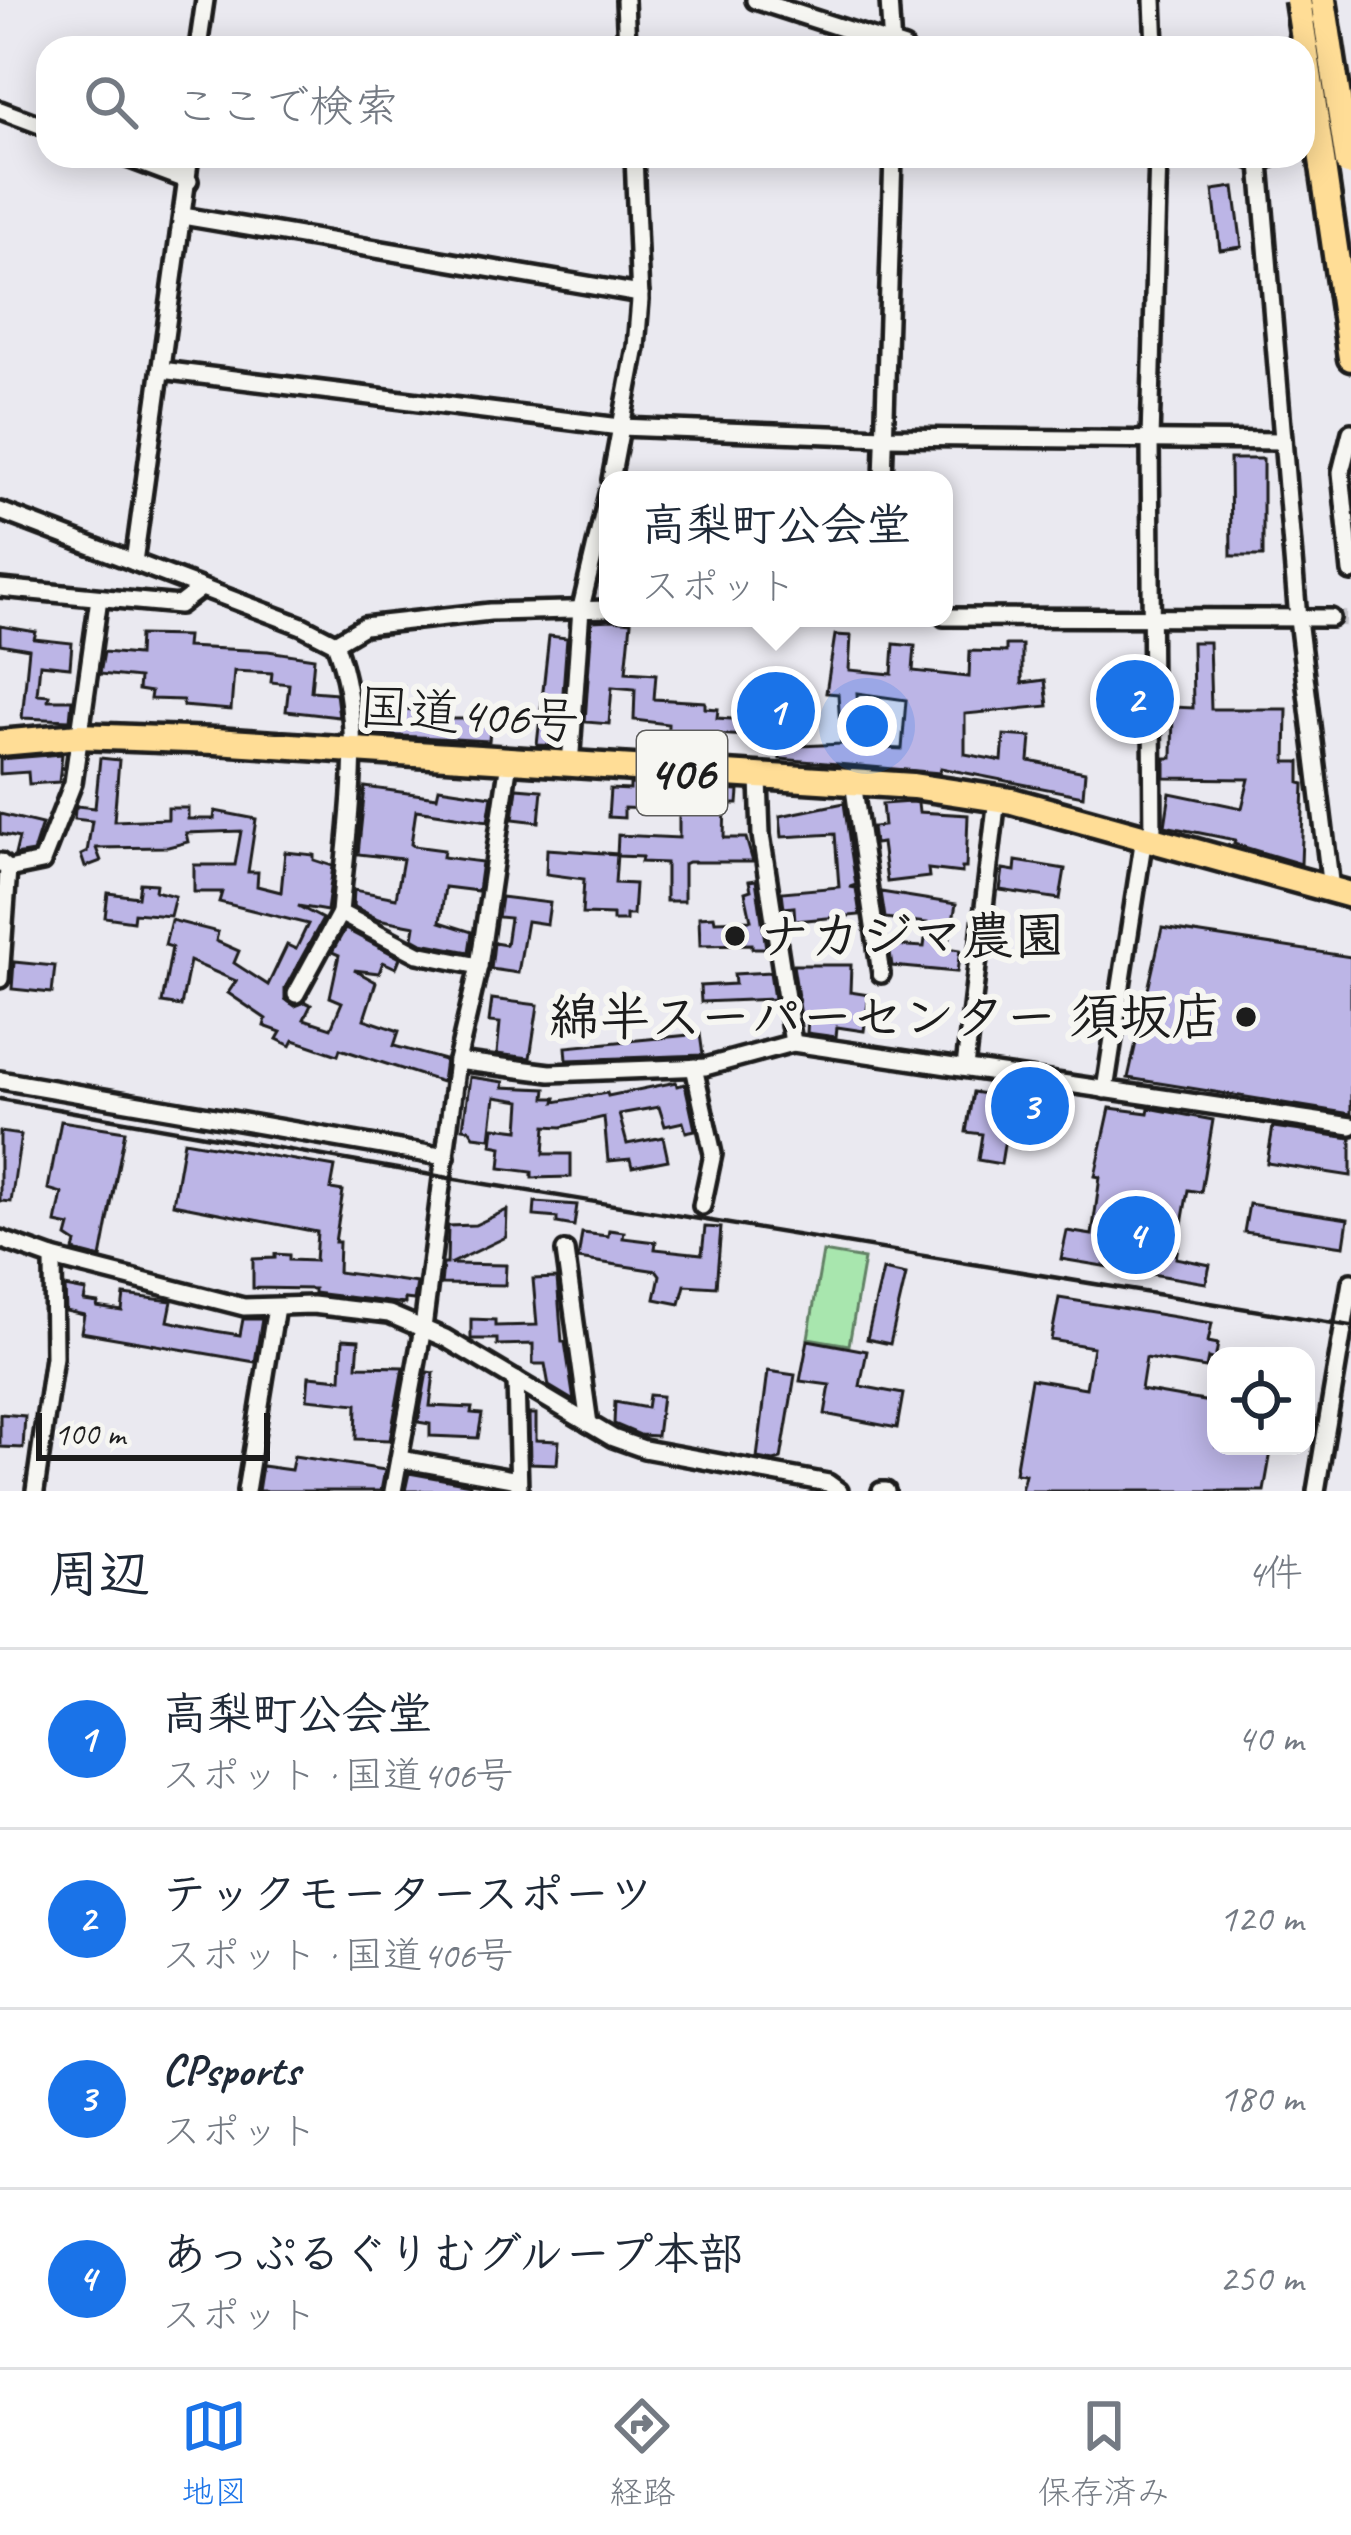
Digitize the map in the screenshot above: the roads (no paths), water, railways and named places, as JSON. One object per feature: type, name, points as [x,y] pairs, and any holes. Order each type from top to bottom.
[{"type":"highway","points":[[1298,0],[1307,36]]},
{"type":"highway","points":[[1323,0],[1340,171],[1351,358]]},
{"type":"highway","points":[[1315,69],[1340,171]]},
{"type":"highway","name":"国道406号","points":[[0,743],[80,736],[913,786],[997,798],[1341,892]]},
{"type":"street","points":[[200,36],[205,0]]},
{"type":"street","points":[[625,0],[626,36]]},
{"type":"street","points":[[755,0],[863,36]]},
{"type":"street","points":[[889,0],[894,36]]},
{"type":"street","points":[[1153,0],[1154,36]]},
{"type":"street","points":[[0,110],[36,124]]},
{"type":"street","points":[[1315,140],[1351,130]]},
{"type":"street","points":[[154,168],[188,181]]},
{"type":"street","points":[[134,562],[189,168]]},
{"type":"street","points":[[612,471],[640,294],[635,168]]},
{"type":"street","points":[[883,471],[893,168]]},
{"type":"street","points":[[1105,1090],[1148,838],[1150,440],[1158,168]]},
{"type":"street","points":[[1268,168],[1298,619],[1341,892]]},
{"type":"street","points":[[183,216],[640,294]]},
{"type":"street","points":[[161,370],[620,427],[884,437],[1283,441]]},
{"type":"street","points":[[1351,432],[1341,472],[1351,572]]},
{"type":"street","points":[[0,511],[302,626],[335,643],[348,681],[353,751],[340,913],[296,994]]},
{"type":"street","points":[[570,766],[581,608],[599,532]]},
{"type":"street","points":[[0,588],[179,605],[201,587]]},
{"type":"street","points":[[0,979],[4,866],[41,862],[73,783],[99,598]]},
{"type":"street","points":[[335,643],[364,626],[490,612],[599,609]]},
{"type":"street","points":[[953,617],[1331,618]]},
{"type":"street","points":[[393,1491],[423,1328],[457,1061],[479,966],[509,761]]},
{"type":"street","points":[[759,778],[761,835],[793,1043]]},
{"type":"street","points":[[853,782],[881,974]]},
{"type":"street","points":[[965,1067],[997,798]]},
{"type":"street","points":[[340,913],[418,954],[479,966]]},
{"type":"street","points":[[457,1061],[550,1073],[694,1067],[793,1043],[1351,1126]]},
{"type":"street","points":[[694,1067],[713,1154],[702,1206]]},
{"type":"street","points":[[0,1081],[446,1157]]},
{"type":"street","points":[[0,1239],[52,1258],[244,1307],[314,1305],[389,1314],[423,1328],[613,1438],[644,1449],[828,1483],[839,1491]]},
{"type":"street","points":[[565,1251],[589,1424]]},
{"type":"street","points":[[35,1491],[54,1357],[52,1258]]},
{"type":"street","points":[[1316,1491],[1351,1282]]},
{"type":"street","points":[[246,1491],[276,1307]]},
{"type":"street","points":[[400,1459],[518,1486],[516,1380]]},
{"type":"tunnel","points":[[1331,618],[1351,619]]},
{"type":"railway","points":[[0,1099],[1351,1326]]},
{"type":"place","name":"テックモータースポーツ","points":[[1135,699]]},
{"type":"place","name":"高梨町公会堂","points":[[776,711]]},
{"type":"place","name":"ナカジマ農園","points":[[735,936]]},
{"type":"place","name":"綿半スーパーセンター 須坂店","points":[[1246,1017]]},
{"type":"place","name":"CPsports","points":[[1030,1106]]},
{"type":"place","name":"あっぷるぐりむグループ本部","points":[[1136,1235]]}]
